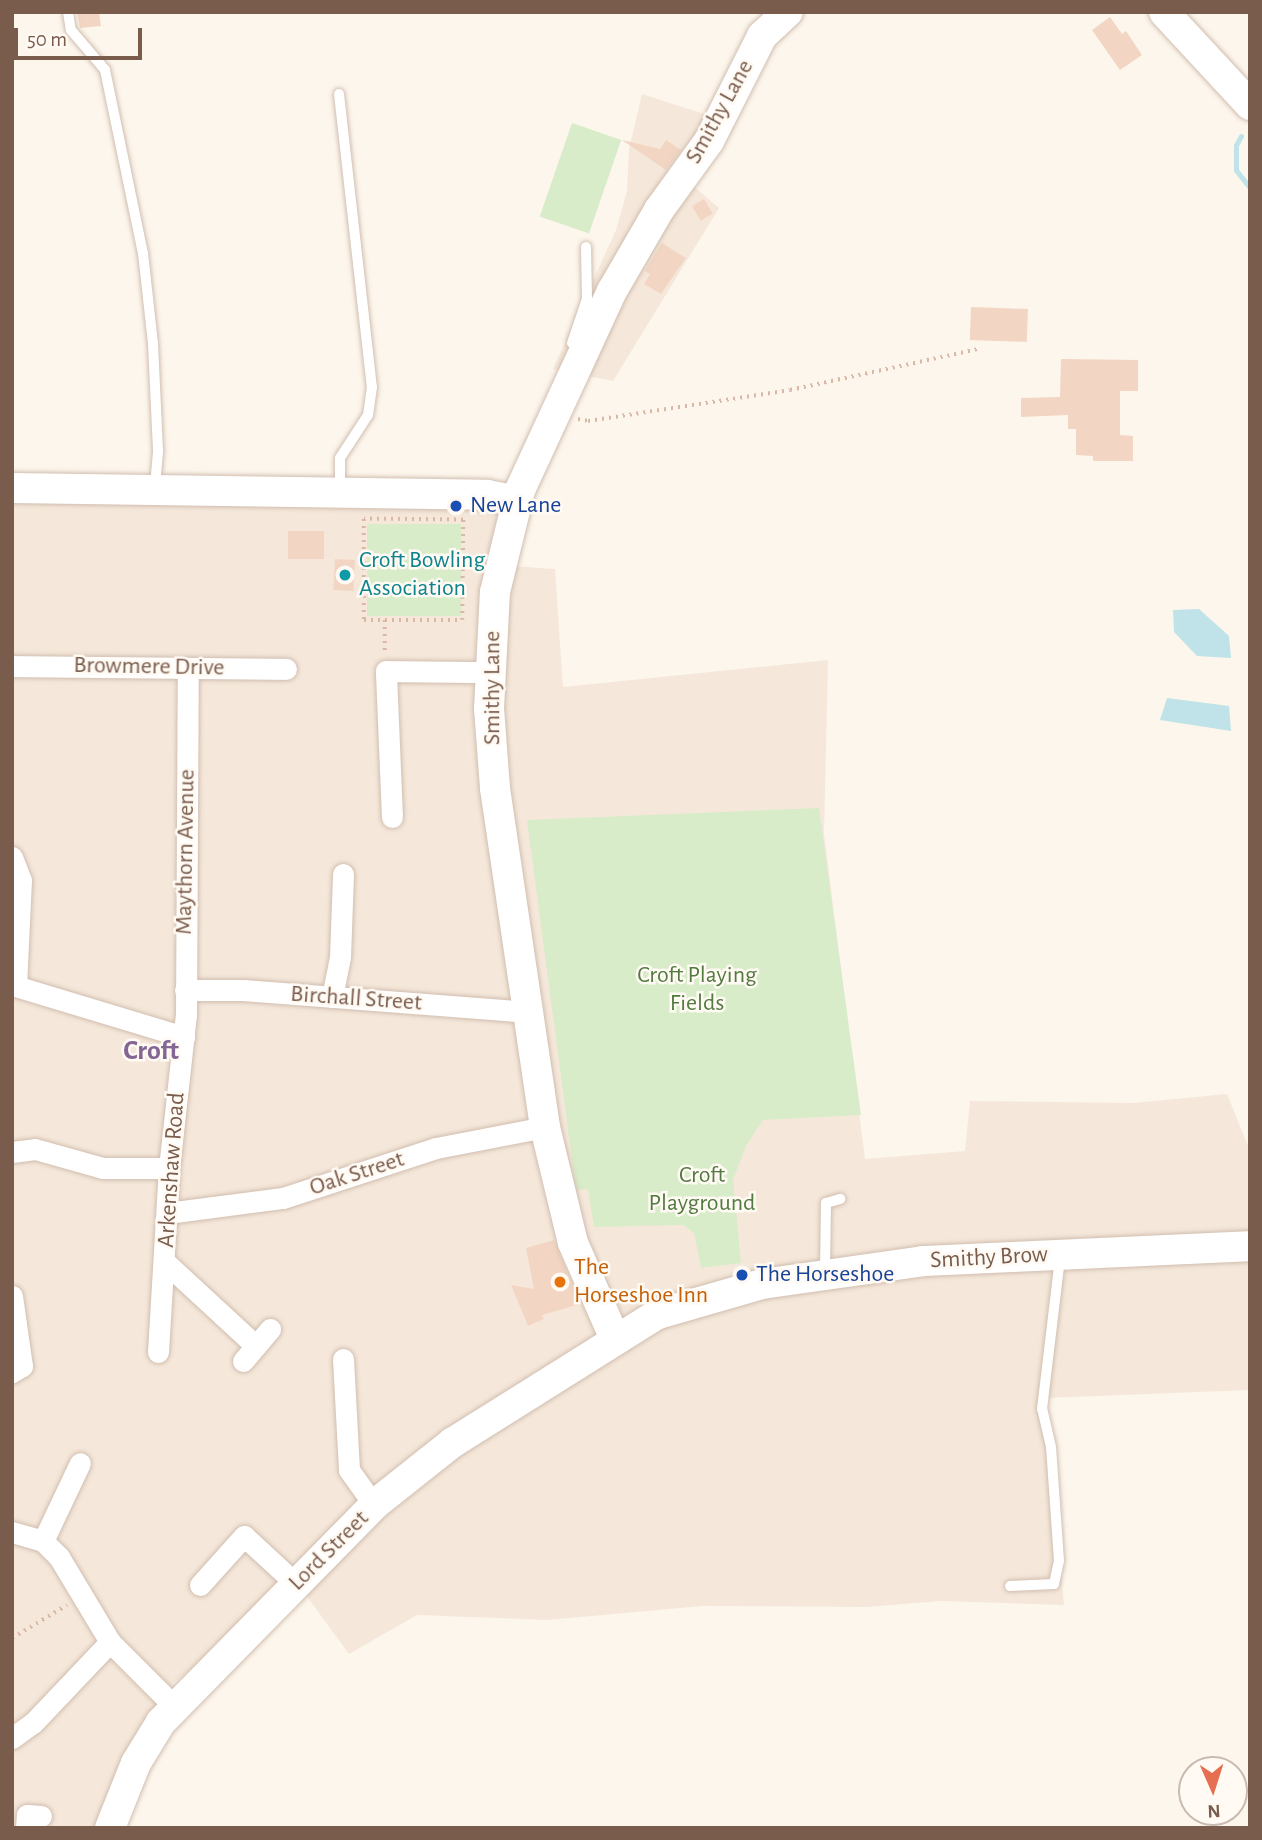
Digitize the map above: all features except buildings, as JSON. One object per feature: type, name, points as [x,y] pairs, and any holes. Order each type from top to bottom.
[{"type":"street","name":"Smithy Lane","points":[[615,1339],[573,1243],[545,1127],[495,788],[489,672],[495,592],[517,501],[612,291],[659,210],[709,141],[762,36],[788,12]]},
{"type":"street","points":[[1164,12],[1250,105]]},
{"type":"street","points":[[12,488],[487,495],[517,501]]},
{"type":"street","name":"Browmere Drive","points":[[12,666],[286,669]]},
{"type":"street","name":"Maythorn Avenue","points":[[184,1037],[188,668]]},
{"type":"street","points":[[392,817],[386,671],[489,672]]},
{"type":"street","points":[[12,857],[21,880],[14,985],[184,1037]]},
{"type":"street","points":[[332,997],[350,911],[343,874]]},
{"type":"street","name":"Birchall Street","points":[[185,990],[332,997],[527,1012]]},
{"type":"street","name":"Arkenshaw Road","points":[[158,1352],[166,1263],[169,1168],[184,1037]]},
{"type":"street","name":"Oak Street","points":[[167,1213],[283,1198],[436,1148],[545,1127]]},
{"type":"street","points":[[12,1152],[35,1149],[103,1168],[169,1168]]},
{"type":"street","name":"Smithy Brow","points":[[615,1339],[695,1300],[825,1275],[957,1258],[1250,1246]]},
{"type":"street","name":"Arkenshaw Road","points":[[166,1263],[256,1345]]},
{"type":"street","points":[[12,1372],[22,1366],[13,1309]]},
{"type":"street","name":"Lord Street","points":[[110,1828],[136,1763],[175,1707],[374,1505],[452,1443],[569,1373],[615,1339]]},
{"type":"street","points":[[343,1359],[349,1470],[374,1505]]},
{"type":"street","points":[[43,1541],[80,1463]]},
{"type":"street","points":[[12,1532],[43,1541],[59,1557],[110,1642],[175,1707]]},
{"type":"street","points":[[200,1585],[244,1536],[296,1584]]},
{"type":"street","points":[[12,1738],[33,1723],[110,1642]]},
{"type":"lane","points":[[68,12],[71,30],[105,70],[143,253],[154,358],[158,452],[154,491]]},
{"type":"lane","points":[[340,94],[372,387],[368,415],[340,458],[340,493]]},
{"type":"lane","points":[[557,414],[552,391],[587,299],[586,247]]},
{"type":"lane","points":[[825,1275],[827,1203],[840,1199]]},
{"type":"lane","points":[[1010,1586],[1054,1584],[1059,1561],[1051,1447],[1042,1409],[1060,1255]]},
{"type":"path","points":[[557,414],[588,421],[654,412],[790,390],[978,349]]},
{"type":"path","points":[[365,519],[463,520],[463,620],[385,620],[364,620],[365,519]]},
{"type":"path","points":[[385,620],[386,671]]},
{"type":"path","points":[[622,1295],[632,1296],[641,1308]]},
{"type":"path","points":[[12,1638],[81,1596]]},
{"type":"shaded area","points":[[642,94],[732,123],[691,184],[719,208],[613,381],[553,369],[616,230],[627,191],[629,149]]},
{"type":"shaded area","points":[[12,485],[517,501],[499,565],[555,569],[563,687],[828,660],[824,833],[865,1159],[965,1151],[970,1101],[1133,1103],[1227,1094],[1250,1151],[1250,1390],[1046,1398],[1064,1605],[941,1601],[866,1607],[703,1606],[547,1620],[417,1615],[349,1654],[300,1587],[169,1686],[126,1828],[12,1828]]},
{"type":"green space","points":[[572,123],[621,140],[589,234],[540,217]]},
{"type":"green space","points":[[367,524],[461,524],[461,616],[367,616]]},
{"type":"green space","name":"Croft Playing Fields","points":[[819,808],[861,1115],[763,1120],[746,1146],[733,1180],[741,1263],[701,1268],[694,1233],[683,1225],[594,1227],[588,1189],[576,1190],[527,820]]},
{"type":"water","points":[[1199,609],[1229,636],[1231,658],[1197,656],[1174,632],[1173,610]]},
{"type":"water","points":[[1167,698],[1229,706],[1231,731],[1160,720]]},
{"type":"waterway","points":[[1241,136],[1236,145],[1236,170],[1250,188]]},
{"type":"place","name":"New Lane","points":[[456,506]]},
{"type":"place","name":"Croft Bowling Association","points":[[345,575]]},
{"type":"place","name":"The Horseshoe","points":[[742,1275]]},
{"type":"place","name":"The Horseshoe Inn","points":[[560,1282]]},
{"type":"district","name":"Croft","points":[[151,1051]]},
{"type":"park label","name":"Croft Playground","points":[[702,1190]]}]
